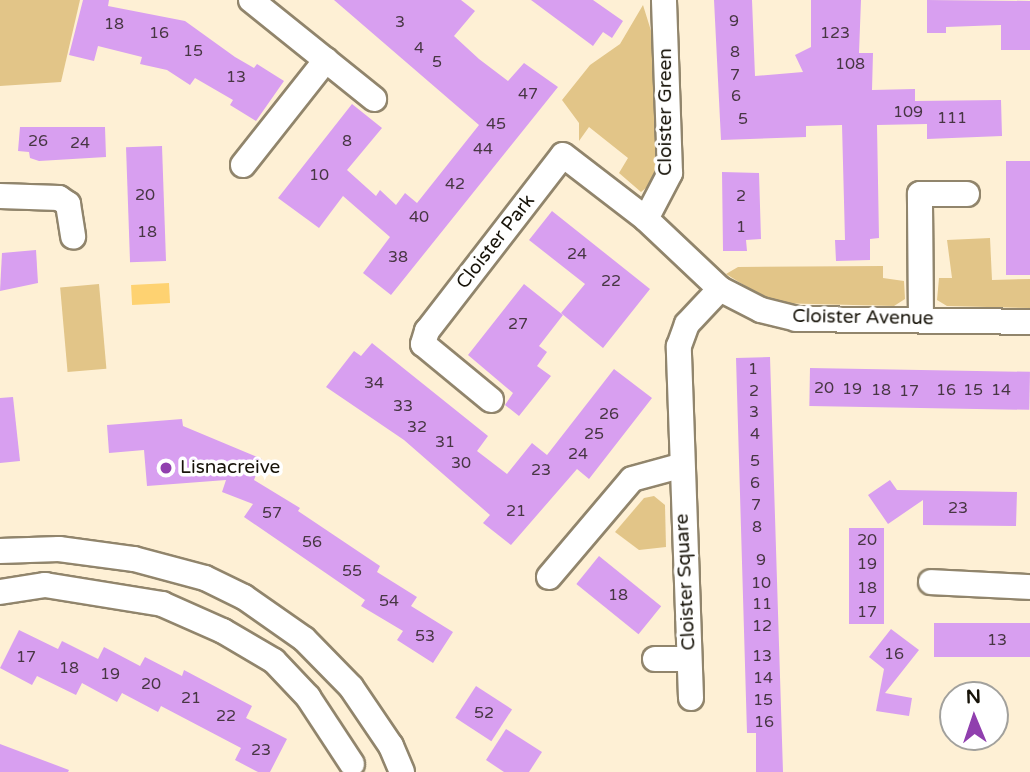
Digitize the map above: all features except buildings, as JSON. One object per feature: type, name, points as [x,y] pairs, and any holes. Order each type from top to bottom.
[{"type":"street","points":[[251,0],[374,99]]},
{"type":"street","name":"Cloister Green","points":[[646,219],[670,173],[664,0]]},
{"type":"street","points":[[243,165],[326,60]]},
{"type":"street","name":"Cloister Park","points":[[491,400],[423,344],[427,331],[563,155],[646,219]]},
{"type":"street","points":[[921,319],[920,194],[967,194]]},
{"type":"street","points":[[0,196],[59,198],[68,204],[73,237]]},
{"type":"street","name":"Cloister Avenue","points":[[646,219],[720,289],[761,310],[796,319],[1030,322]]},
{"type":"street","name":"Cloister Square","points":[[691,698],[680,466],[679,346],[687,324],[720,289]]},
{"type":"street","points":[[549,577],[632,480],[680,466]]},
{"type":"street","points":[[0,551],[59,549],[134,559],[205,578],[244,597],[304,639],[351,687],[391,746],[402,772]]},
{"type":"street","points":[[932,582],[1030,587]]},
{"type":"street","points":[[0,593],[45,585],[162,604],[223,631],[274,660],[316,707],[352,764]]},
{"type":"street","points":[[655,659],[689,659]]},
{"type":"shaded area","points":[[0,0],[80,0],[61,82],[0,86]]},
{"type":"shaded area","points":[[643,5],[652,34],[657,150],[656,180],[641,192],[619,173],[628,158],[589,127],[579,141],[579,123],[562,100],[590,65],[620,44]]},
{"type":"shaded area","points":[[990,238],[992,280],[1030,279],[1030,308],[947,306],[937,300],[939,278],[952,278],[947,240]]},
{"type":"shaded area","points":[[883,266],[883,278],[904,281],[905,299],[894,306],[773,303],[726,274],[738,267]]},
{"type":"shaded area","points":[[169,283],[170,303],[132,305],[131,285]]},
{"type":"shaded area","points":[[99,284],[106,369],[68,372],[60,287]]},
{"type":"shaded area","points":[[654,496],[665,505],[666,547],[639,550],[615,532],[644,498]]},
{"type":"place","name":"Lisnacreive","points":[[166,468]]}]
